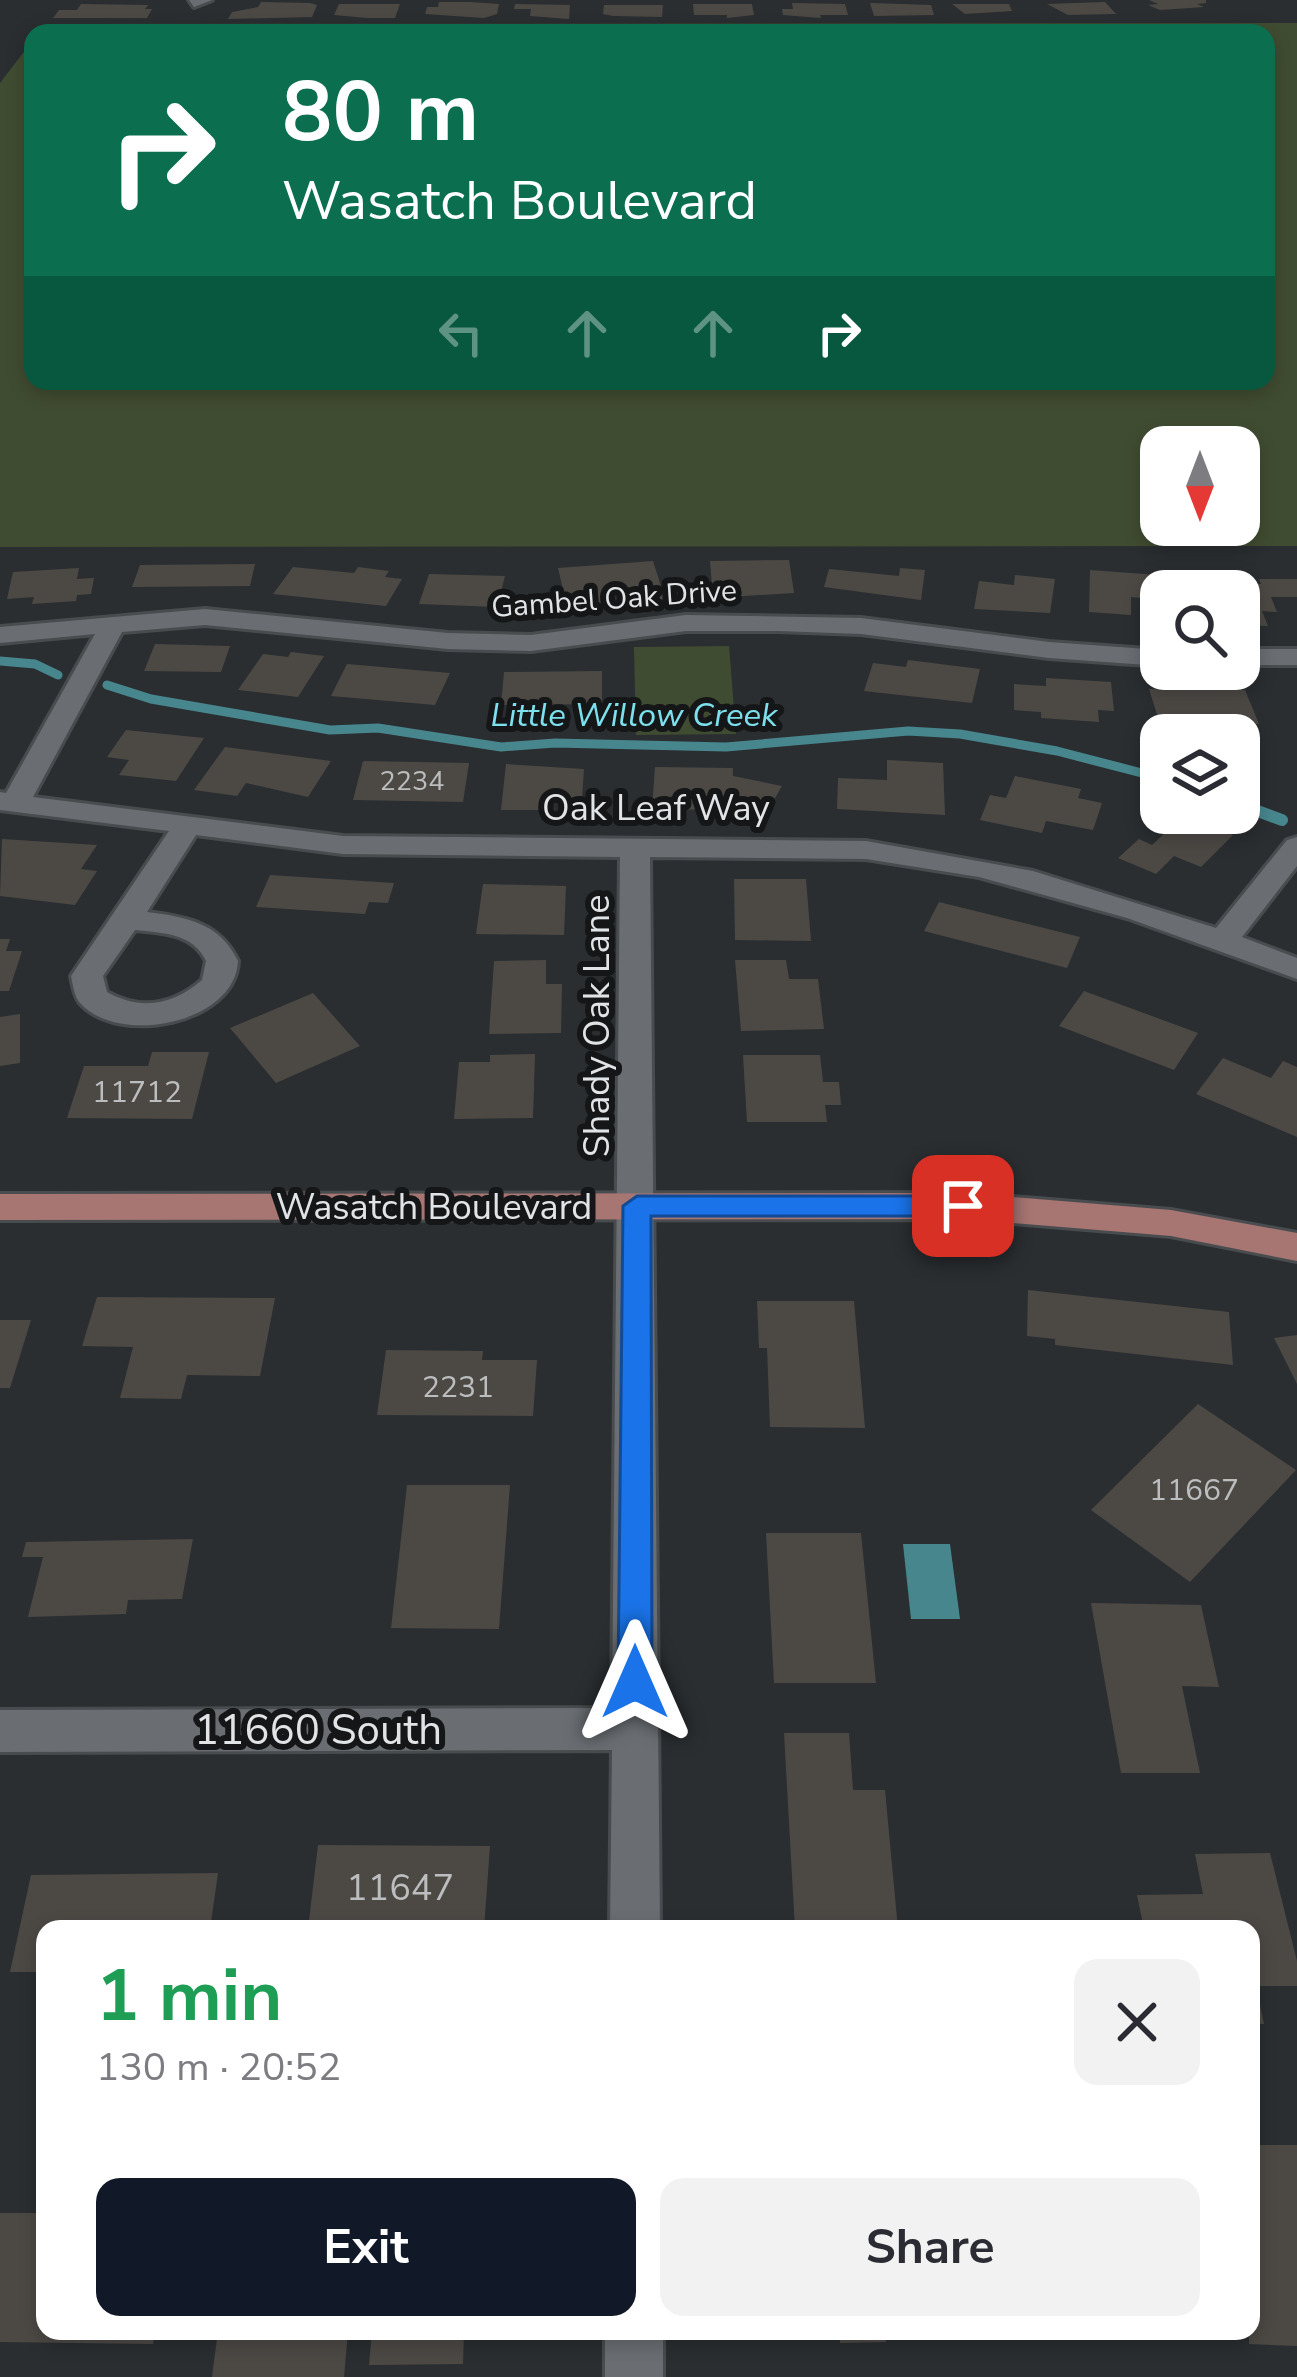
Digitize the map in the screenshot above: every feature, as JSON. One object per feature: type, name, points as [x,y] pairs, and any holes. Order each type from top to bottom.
[{"type":"main road","name":"Wasatch Boulevard","points":[[0,1208],[1050,1210],[1171,1223],[1297,1247]]},
{"type":"street","name":"Gambel Oak Drive","points":[[0,635],[114,622],[246,618],[448,641],[531,643],[686,623],[779,623],[897,629],[1049,650],[1140,656]]},
{"type":"street","points":[[8,800],[114,622]]},
{"type":"street","points":[[1260,657],[1297,657]]},
{"type":"street","name":"Oak Leaf Way","points":[[8,800],[343,844],[866,850],[950,859],[1076,889],[1297,969]]},
{"type":"street","points":[[127,919],[145,898],[188,825]]},
{"type":"street","name":"Shady Oak Lane","points":[[635,846],[635,1920]]},
{"type":"street","points":[[1222,940],[1297,846]]},
{"type":"street","name":"11660 South","points":[[0,1732],[635,1729]]},
{"type":"street","points":[[634,2340],[634,2377]]},
{"type":"green space","points":[[1297,23],[1297,546],[0,547],[0,83],[24,52],[24,390],[1275,390],[1275,24],[46,24]]},
{"type":"green space","points":[[729,646],[736,734],[636,735],[634,647]]},
{"type":"water","points":[[903,1544],[950,1544],[960,1619],[911,1619]]},
{"type":"building","points":[[1149,0],[1206,3],[1197,4],[1204,7],[1160,10],[1148,5],[1158,4]]},
{"type":"building","points":[[261,2],[317,5],[312,17],[228,19],[232,12],[258,7]]},
{"type":"building","points":[[439,2],[499,4],[497,14],[484,18],[425,14],[427,7],[438,7]]},
{"type":"building","points":[[1105,2],[1116,14],[1068,15],[1047,4]]},
{"type":"building","points":[[792,3],[845,4],[848,15],[783,15],[782,9],[793,9]]},
{"type":"building","points":[[870,3],[931,5],[934,15],[874,16]]},
{"type":"building","points":[[81,4],[148,5],[145,9],[152,9],[147,18],[53,18],[59,10],[77,10]]},
{"type":"building","points":[[339,4],[400,4],[395,18],[367,18],[334,15]]},
{"type":"building","points":[[515,4],[570,5],[569,19],[530,16],[531,9],[514,9]]},
{"type":"building","points":[[693,4],[752,4],[754,15],[694,15]]},
{"type":"building","points":[[952,4],[1009,4],[1012,11],[965,14]]},
{"type":"building","points":[[604,5],[663,5],[662,17],[603,14]]},
{"type":"building","points":[[789,560],[794,593],[713,598],[710,561]]},
{"type":"building","points":[[653,561],[665,599],[630,602],[628,593],[610,594],[612,603],[567,606],[558,568]]},
{"type":"building","points":[[255,564],[250,586],[132,587],[140,565]]},
{"type":"building","points":[[293,567],[354,573],[358,567],[389,571],[385,577],[402,579],[386,606],[273,594]]},
{"type":"building","points":[[79,568],[77,579],[94,578],[91,594],[77,595],[76,601],[32,604],[34,597],[7,599],[13,572]]},
{"type":"building","points":[[900,568],[925,570],[921,600],[824,587],[829,569],[899,576]]},
{"type":"building","points":[[1090,570],[1140,574],[1140,598],[1131,597],[1131,615],[1089,612]]},
{"type":"building","points":[[429,574],[505,576],[497,607],[419,604]]},
{"type":"building","points":[[1015,575],[1055,579],[1050,613],[974,609],[979,581],[1014,585]]},
{"type":"building","points":[[1260,579],[1297,579],[1297,597],[1271,597],[1277,612],[1262,611],[1268,626],[1260,626]]},
{"type":"building","points":[[155,644],[230,646],[221,672],[144,671]]},
{"type":"building","points":[[291,652],[324,656],[298,697],[238,690],[263,654],[288,657]]},
{"type":"building","points":[[908,660],[980,669],[972,703],[864,691],[873,663],[906,667]]},
{"type":"building","points":[[347,664],[450,673],[435,705],[331,696]]},
{"type":"building","points":[[602,671],[602,704],[501,705],[504,672]]},
{"type":"building","points":[[1046,678],[1111,682],[1114,711],[1098,710],[1099,722],[1041,718],[1041,712],[1014,710],[1014,684],[1046,686]]},
{"type":"building","points":[[1149,690],[1245,690],[1255,714],[1157,714]]},
{"type":"building","points":[[126,730],[204,738],[176,781],[119,775],[129,760],[107,757]]},
{"type":"building","points":[[225,747],[331,761],[308,797],[246,783],[237,796],[194,790]]},
{"type":"building","points":[[887,760],[943,763],[945,815],[837,809],[838,778],[887,780]]},
{"type":"building","points":[[363,761],[469,763],[463,802],[353,800]]},
{"type":"building","points":[[506,764],[584,769],[582,798],[553,798],[552,810],[501,810]]},
{"type":"building","points":[[655,767],[733,768],[733,776],[782,786],[767,812],[733,805],[733,810],[652,809]]},
{"type":"building","points":[[1015,776],[1081,789],[1078,798],[1102,803],[1093,830],[1046,821],[1042,833],[980,820],[990,795],[1006,798]]},
{"type":"building","points":[[1164,834],[1233,835],[1201,867],[1174,856],[1156,874],[1118,858],[1139,839],[1152,845]]},
{"type":"building","points":[[2,839],[97,845],[81,869],[97,871],[75,905],[0,896]]},
{"type":"building","points":[[270,875],[394,883],[388,903],[369,902],[365,914],[256,907]]},
{"type":"building","points":[[734,879],[806,879],[811,941],[735,940]]},
{"type":"building","points":[[483,884],[566,886],[564,935],[476,934]]},
{"type":"building","points":[[939,902],[1080,937],[1067,968],[924,931]]},
{"type":"building","points":[[0,939],[10,939],[6,951],[22,951],[9,991],[0,991]]},
{"type":"building","points":[[546,960],[546,984],[562,984],[561,1033],[489,1034],[494,961]]},
{"type":"building","points":[[735,960],[786,960],[789,979],[818,979],[824,1029],[741,1031]]},
{"type":"building","points":[[1084,991],[1198,1033],[1174,1070],[1059,1026]]},
{"type":"building","points":[[313,993],[360,1046],[276,1083],[230,1028]]},
{"type":"building","points":[[20,1014],[20,1063],[0,1066],[0,1017]]},
{"type":"building","points":[[152,1052],[209,1052],[192,1119],[67,1118],[84,1066],[148,1066]]},
{"type":"building","points":[[535,1054],[533,1118],[454,1119],[459,1062],[490,1062],[490,1055]]},
{"type":"building","points":[[743,1055],[820,1055],[823,1082],[839,1082],[841,1105],[825,1105],[827,1122],[747,1122]]},
{"type":"building","points":[[1223,1058],[1271,1078],[1283,1061],[1297,1067],[1297,1137],[1196,1094]]},
{"type":"building","points":[[1028,1290],[1229,1312],[1233,1365],[1055,1345],[1055,1339],[1027,1336]]},
{"type":"building","points":[[97,1297],[275,1298],[260,1376],[187,1375],[181,1399],[120,1398],[133,1347],[82,1346]]},
{"type":"building","points":[[757,1301],[854,1301],[865,1428],[770,1427],[767,1348],[759,1348]]},
{"type":"building","points":[[0,1320],[31,1320],[10,1388],[0,1388]]},
{"type":"building","points":[[1297,1335],[1297,1384],[1274,1338]]},
{"type":"building","points":[[386,1350],[483,1351],[482,1360],[537,1360],[533,1416],[377,1415]]},
{"type":"building","points":[[1198,1404],[1296,1470],[1190,1582],[1091,1510]]},
{"type":"building","points":[[407,1485],[510,1485],[499,1629],[391,1628]]},
{"type":"building","points":[[766,1533],[861,1533],[876,1683],[774,1683]]},
{"type":"building","points":[[193,1539],[182,1599],[128,1600],[126,1614],[28,1617],[43,1557],[22,1557],[26,1542]]},
{"type":"building","points":[[1091,1603],[1201,1605],[1219,1687],[1182,1686],[1200,1773],[1121,1773]]},
{"type":"building","points":[[784,1733],[849,1733],[853,1790],[885,1790],[897,1920],[794,1920]]},
{"type":"building","points":[[318,1845],[490,1846],[485,1920],[309,1920]]},
{"type":"building","points":[[1270,1853],[1297,1961],[1297,1986],[1260,1986],[1260,1920],[1142,1920],[1137,1895],[1203,1894],[1195,1854]]},
{"type":"building","points":[[218,1873],[211,1920],[36,1920],[36,1972],[10,1972],[31,1875]]},
{"type":"building","points":[[1260,2145],[1297,2145],[1297,2346],[1249,2344],[1249,2340],[1260,2340]]},
{"type":"building","points":[[0,2213],[36,2213],[36,2340],[154,2340],[153,2344],[0,2342]]},
{"type":"building","points":[[217,2340],[347,2340],[344,2377],[212,2377]]},
{"type":"building","points":[[371,2340],[464,2340],[463,2364],[369,2365]]},
{"type":"building","points":[[840,2340],[886,2342],[840,2343]]},
{"type":"waterway","name":"Little Willow Creek","points":[[0,661],[35,664],[58,675]]},
{"type":"waterway","name":"Little Willow Creek","points":[[107,685],[151,699],[330,730],[378,728],[501,747],[555,743],[726,747],[908,731],[960,734],[1057,751],[1140,773]]},
{"type":"waterway","name":"Little Willow Creek","points":[[1260,812],[1282,820]]},
{"type":"route","points":[[635,1682],[637,1206],[963,1206]]}]
